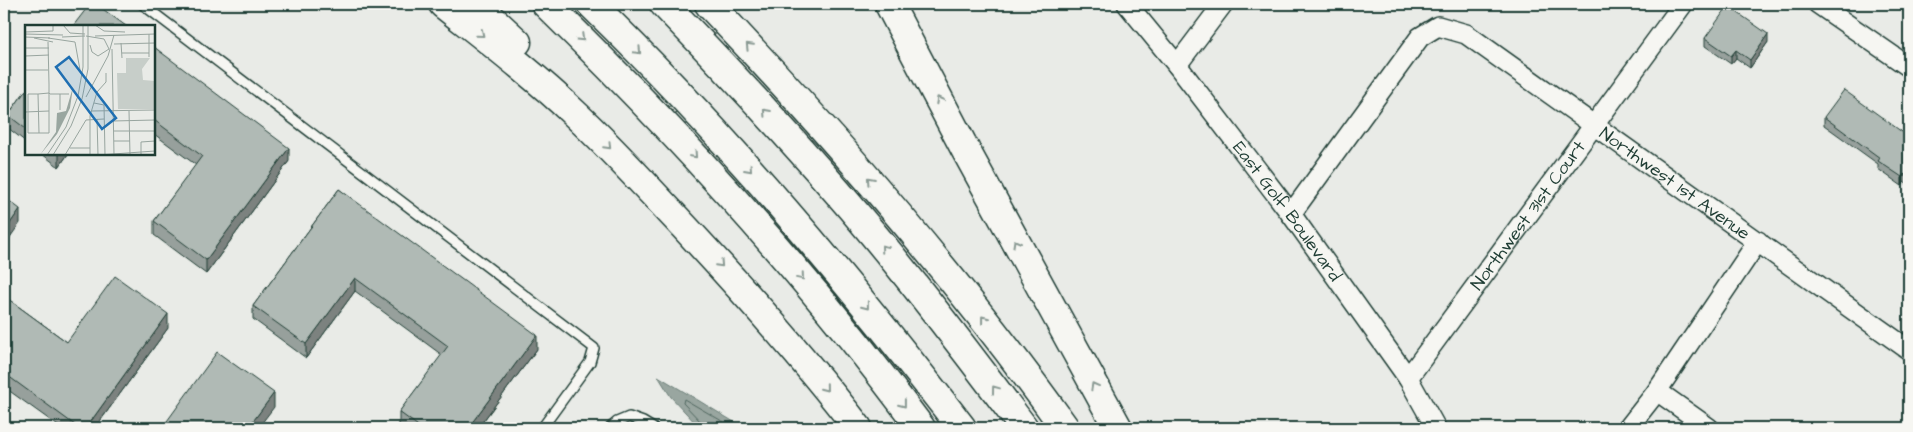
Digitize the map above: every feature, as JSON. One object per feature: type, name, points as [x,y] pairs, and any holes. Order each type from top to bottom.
[{"type":"highway","points":[[443,4],[525,70],[604,142],[730,275],[858,428]]},
{"type":"highway","points":[[476,4],[559,81],[573,112]]},
{"type":"highway","points":[[546,4],[674,134],[755,222],[831,313],[922,428]]},
{"type":"highway","points":[[591,4],[697,111],[778,200],[856,293],[962,428]]},
{"type":"highway","points":[[664,4],[746,90],[838,194],[909,278],[1024,428]]},
{"type":"highway","points":[[709,4],[790,90],[877,188],[1028,377],[1065,428]]},
{"type":"highway","points":[[889,4],[964,149],[1118,428]]},
{"type":"street","name":"East Golf Boulevard","points":[[1127,4],[1178,65],[1291,214],[1408,378],[1436,428]]},
{"type":"street","points":[[1178,65],[1223,4]]},
{"type":"street","name":"Northwest 31st Court","points":[[1408,378],[1683,4]]},
{"type":"street","points":[[1818,4],[1909,67]]},
{"type":"street","name":"Northwest 1st Avenue","points":[[1291,214],[1420,37],[1438,26],[1466,34],[1909,350]]},
{"type":"street","points":[[1628,428],[1657,391],[1758,241]]},
{"type":"street","points":[[1657,391],[1709,428]]},
{"type":"lane","points":[[142,4],[594,348],[590,362],[542,428]]},
{"type":"lane","points":[[610,428],[617,422],[629,417],[653,428]]},
{"type":"water","points":[[658,376],[744,428],[700,428],[671,397]]},
{"type":"building","points":[[90,4],[96,4],[125,25],[74,25]]},
{"type":"building","points":[[1728,6],[1768,34],[1750,60],[1736,50],[1731,56],[1705,38]]},
{"type":"building","points":[[155,48],[289,148],[206,260],[154,221],[202,156],[155,121]]},
{"type":"building","points":[[1844,90],[1909,137],[1909,178],[1904,174],[1902,177],[1878,161],[1880,158],[1824,117]]},
{"type":"building","points":[[25,91],[25,128],[8,115]]},
{"type":"building","points":[[339,189],[537,335],[468,428],[421,428],[399,412],[448,346],[355,278],[306,344],[253,306]]},
{"type":"building","points":[[4,197],[20,209],[4,232]]},
{"type":"building","points":[[115,276],[168,314],[86,428],[79,428],[4,373],[4,296],[67,342]]},
{"type":"building","points":[[217,352],[274,393],[248,428],[162,428]]}]
